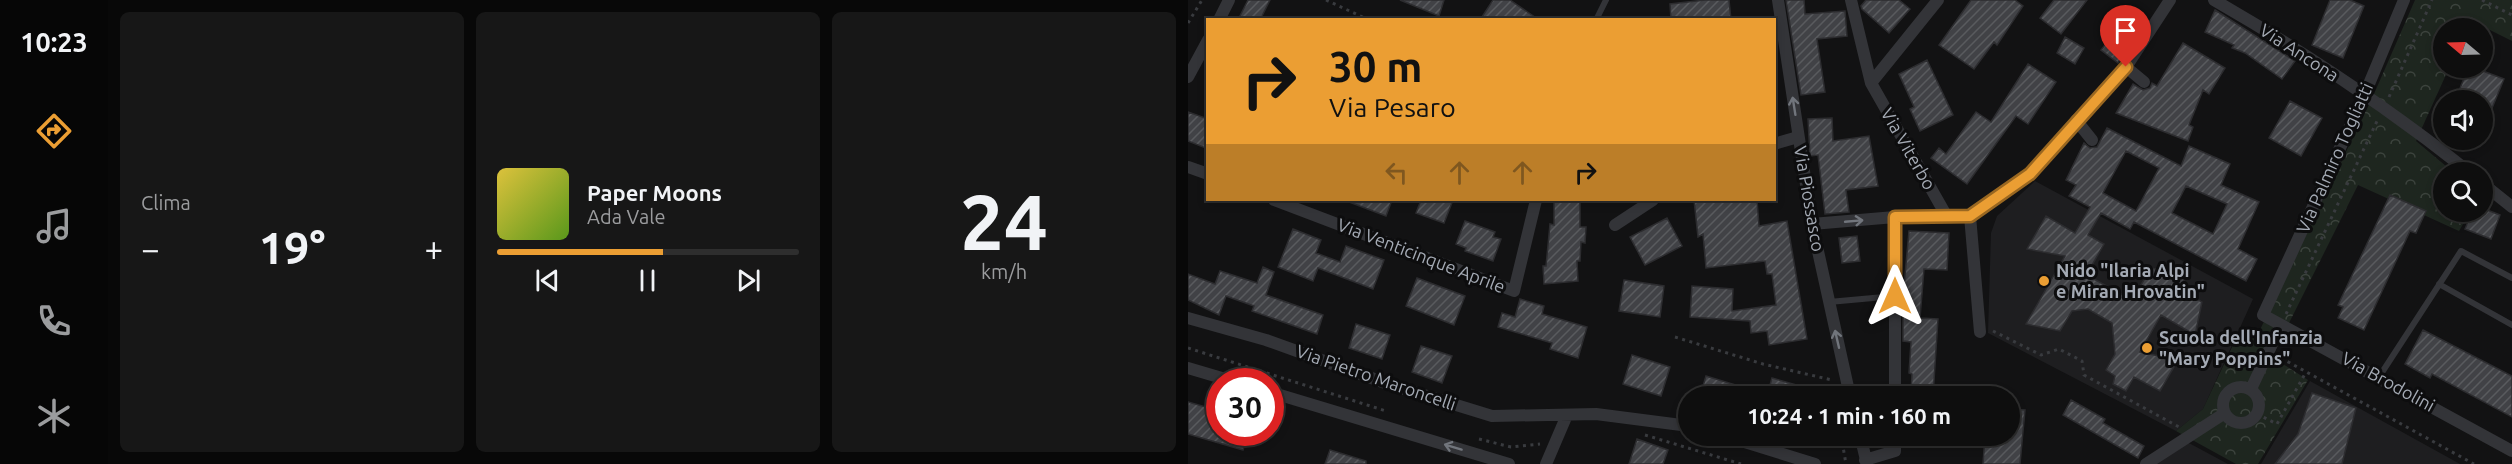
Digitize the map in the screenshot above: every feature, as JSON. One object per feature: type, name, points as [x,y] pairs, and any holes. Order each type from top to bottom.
[{"type":"street","points":[[1220,18],[1229,0]]},
{"type":"street","name":"Via Piossasco","points":[[1778,0],[1812,224],[1848,386]]},
{"type":"street","name":"Via Viterbo","points":[[1851,0],[1871,83],[1946,215]]},
{"type":"street","points":[[1871,83],[1938,0]]},
{"type":"street","points":[[1812,224],[1895,217],[1970,216],[2026,182],[2030,174],[2076,120],[2126,67],[2170,0]]},
{"type":"street","name":"Via Ancona","points":[[2214,0],[2364,96],[2456,162]]},
{"type":"street","name":"Via Palmiro Togliatti","points":[[2264,315],[2364,96],[2404,0]]},
{"type":"street","points":[[1188,77],[1206,44]]},
{"type":"street","points":[[2126,67],[2144,82]]},
{"type":"street","points":[[2076,120],[2092,141]]},
{"type":"street","points":[[1776,143],[1798,137]]},
{"type":"street","points":[[1188,167],[1206,173]]},
{"type":"street","points":[[2493,192],[2512,207]]},
{"type":"street","name":"Via Venticinque Aprile","points":[[1283,201],[1514,291],[1536,201]]},
{"type":"street","points":[[1615,225],[1651,201]]},
{"type":"street","points":[[1970,216],[1980,328]]},
{"type":"street","points":[[1895,217],[1895,386]]},
{"type":"street","name":"Via Brodolini","points":[[2264,315],[2512,451]]},
{"type":"street","name":"Via Pietro Maroncelli","points":[[1188,318],[1266,340],[1388,384],[1492,416],[1596,414],[1678,425]]},
{"type":"street","points":[[2251,389],[2281,325]]},
{"type":"street","points":[[1188,368],[1206,373]]},
{"type":"street","points":[[2237,387],[2251,389],[2258,397],[2260,405],[2257,414],[2250,421],[2242,423],[2231,421],[2224,413],[2223,405],[2226,394],[2237,387]]},
{"type":"street","points":[[1284,397],[1509,464]]},
{"type":"street","points":[[2146,464],[2224,413]]},
{"type":"street","points":[[1546,464],[1568,415]]},
{"type":"street","points":[[1757,446],[1810,463]]},
{"type":"street","points":[[1862,446],[1866,462],[1895,452],[1895,446]]},
{"type":"lane","points":[[1597,18],[1606,0]]},
{"type":"lane","points":[[2379,377],[2461,251],[2512,278]]},
{"type":"lane","points":[[2439,285],[2512,325]]},
{"type":"lane","points":[[1828,302],[1895,296]]},
{"type":"path","points":[[1188,23],[1202,0]]},
{"type":"path","points":[[1326,0],[1365,18]]},
{"type":"path","points":[[2281,325],[2383,110],[2432,0]]},
{"type":"path","points":[[2482,0],[2512,15]]},
{"type":"path","points":[[1980,328],[2041,356],[2059,349],[2082,361],[2084,375],[2190,435]]},
{"type":"path","points":[[1675,337],[1763,364],[1832,380]]},
{"type":"path","points":[[2269,351],[2474,464]]},
{"type":"path","points":[[2257,414],[2277,424],[2307,372]]},
{"type":"path","points":[[1843,446],[1846,464]]},
{"type":"shaded area","points":[[2035,181],[2253,299],[2203,409],[2176,431],[1988,333],[1991,233],[1997,216]]},
{"type":"shaded area","points":[[2310,381],[2460,464],[2261,464]]},
{"type":"shaded area","points":[[2187,442],[2228,464],[2156,464]]},
{"type":"green space","points":[[2415,0],[2512,0],[2512,41],[2493,32],[2493,18],[2433,18],[2433,78],[2444,78],[2439,90],[2433,90],[2433,103],[2416,141],[2441,162],[2433,162],[2433,219],[2358,185],[2272,357],[2308,380],[2258,464],[2236,464],[2176,431],[2203,409],[2241,328],[2257,336],[2374,94]]},
{"type":"green space","points":[[2439,222],[2464,222],[2459,231]]},
{"type":"building","points":[[1248,0],[1270,0],[1261,18],[1239,18]]},
{"type":"building","points":[[1400,0],[1444,0],[1439,16]]},
{"type":"building","points":[[1493,0],[1510,0],[1536,18],[1481,18]]},
{"type":"building","points":[[1729,0],[1731,18],[1671,18],[1670,4]]},
{"type":"building","points":[[1786,0],[1804,0],[1805,14],[1845,11],[1847,36],[1817,39],[1825,92],[1801,95]]},
{"type":"building","points":[[1866,0],[1899,0],[1910,9],[1889,33],[1862,9],[1861,6]]},
{"type":"building","points":[[1971,0],[2015,0],[2023,6],[1997,45],[1994,42],[1974,69],[1939,45]]},
{"type":"building","points":[[2054,0],[2087,0],[2061,34],[2040,18]]},
{"type":"building","points":[[2330,0],[2350,0],[2364,6],[2343,58],[2312,45]]},
{"type":"building","points":[[2215,10],[2295,61],[2282,79],[2245,53],[2232,48],[2234,45],[2205,32]]},
{"type":"building","points":[[2125,18],[2141,29],[2118,63],[2101,50]]},
{"type":"building","points":[[2065,37],[2084,48],[2075,64],[2057,53]]},
{"type":"building","points":[[2183,43],[2225,68],[2209,94],[2203,90],[2189,125],[2193,127],[2188,141],[2116,113],[2133,84],[2143,90],[2150,88],[2152,83],[2157,86]]},
{"type":"building","points":[[1927,60],[1953,115],[1920,131],[1910,109],[1914,107],[1899,74]]},
{"type":"building","points":[[2028,64],[2056,82],[2028,124],[2016,116],[1967,184],[1931,158],[1939,148],[1946,154],[1976,112],[1991,122]]},
{"type":"building","points":[[2493,75],[2504,79],[2493,106],[2493,90],[2459,90],[2464,78],[2493,78]]},
{"type":"building","points":[[2290,101],[2322,118],[2301,156],[2269,138]]},
{"type":"building","points":[[1188,112],[1206,118],[1206,148],[1188,141]]},
{"type":"building","points":[[1832,118],[1833,141],[1869,136],[1878,186],[1846,190],[1849,212],[1825,214],[1818,155],[1810,156],[1808,119]]},
{"type":"building","points":[[2107,128],[2181,166],[2189,146],[2230,164],[2221,185],[2259,202],[2238,249],[2257,259],[2246,281],[2134,222],[2130,229],[2101,213],[2088,235],[2104,244],[2091,267],[2092,278],[2132,300],[2151,268],[2185,274],[2182,290],[2202,302],[2195,335],[2161,315],[2140,352],[2178,360],[2160,391],[2134,377],[2126,391],[2113,384],[2115,376],[2106,370],[2115,354],[2112,323],[2088,309],[2072,311],[2060,331],[2026,324],[2065,256],[2027,249],[2046,216],[2075,233],[2090,207],[2069,196],[2076,185],[2066,180],[2084,143],[2090,148],[2097,147]],"holes":[[[2126,151],[2159,168],[2136,211],[2103,193]],[[2186,186],[2227,204],[2213,234],[2172,213]]]},
{"type":"building","points":[[2390,195],[2426,211],[2416,233],[2410,231],[2364,330],[2338,318],[2343,307],[2338,305]]},
{"type":"building","points":[[1347,201],[1392,201],[1386,216]]},
{"type":"building","points":[[1421,201],[1453,201],[1444,223],[1416,213]]},
{"type":"building","points":[[1554,201],[1580,201],[1580,227],[1586,227],[1585,243],[1581,242],[1580,261],[1577,261],[1578,281],[1544,284],[1543,266],[1546,266],[1550,224],[1554,225]]},
{"type":"building","points":[[1694,201],[1757,201],[1759,226],[1787,221],[1807,339],[1769,345],[1767,331],[1751,333],[1750,321],[1690,317],[1692,286],[1733,289],[1732,311],[1776,305],[1772,274],[1767,274],[1765,261],[1706,268],[1703,234],[1698,237]]},
{"type":"building","points":[[2493,212],[2500,215],[2491,239],[2465,229],[2468,222],[2493,222]]},
{"type":"building","points":[[1667,218],[1682,246],[1645,265],[1630,237]]},
{"type":"building","points":[[1465,221],[1495,232],[1493,237],[1501,239],[1493,261],[1465,251],[1466,248],[1456,244]]},
{"type":"building","points":[[1293,229],[1321,240],[1316,253],[1340,262],[1346,246],[1384,260],[1373,289],[1318,268],[1313,281],[1278,267]]},
{"type":"building","points":[[1909,231],[1949,233],[1947,270],[1924,269],[1920,318],[1938,319],[1934,386],[1911,386],[1912,374],[1909,373],[1911,342],[1903,341],[1903,297]]},
{"type":"building","points":[[1857,236],[1860,261],[1842,263],[1839,238]]},
{"type":"building","points":[[1263,267],[1274,272],[1266,295],[1323,315],[1317,334],[1252,311],[1254,306],[1226,296],[1219,315],[1188,300],[1188,274],[1215,284],[1220,271],[1257,283]]},
{"type":"building","points":[[1417,278],[1465,296],[1454,325],[1406,306]]},
{"type":"building","points":[[1624,280],[1664,286],[1660,317],[1619,311]]},
{"type":"building","points":[[1520,299],[1544,306],[1542,314],[1587,327],[1578,358],[1550,349],[1552,343],[1498,327],[1502,313],[1515,317]]},
{"type":"building","points":[[1356,324],[1390,335],[1382,359],[1349,348]]},
{"type":"building","points":[[2423,330],[2512,376],[2512,417],[2432,374],[2430,378],[2405,364]]},
{"type":"building","points":[[1421,346],[1452,356],[1442,383],[1412,372]]},
{"type":"building","points":[[1632,355],[1670,367],[1661,396],[1623,384]]},
{"type":"building","points":[[1706,376],[1739,386],[1703,386]]},
{"type":"building","points":[[1772,378],[1800,386],[1770,386]]},
{"type":"building","points":[[2312,393],[2356,408],[2342,464],[2275,464],[2298,434]]},
{"type":"building","points":[[2071,400],[2105,419],[2103,423],[2144,446],[2138,458],[2063,415]]},
{"type":"building","points":[[1188,402],[1206,407],[1206,439],[1188,434]]},
{"type":"building","points":[[2020,410],[2025,410],[2020,464],[1983,464],[1984,446],[2020,446]]},
{"type":"building","points":[[1637,439],[1668,450],[1663,464],[1629,464]]},
{"type":"building","points":[[1229,446],[1244,446],[1243,450]]},
{"type":"building","points":[[1330,450],[1366,461],[1366,464],[1325,464]]},
{"type":"place","name":"Nido \"Ilaria Alpi e Miran Hrovatin\"","points":[[2044,281]]},
{"type":"place","name":"Scuola dell'Infanzia \"Mary Poppins\"","points":[[2147,348]]},
{"type":"route","points":[[1895,296],[1895,217],[1970,216],[2030,174],[2076,120],[2126,67]]}]
